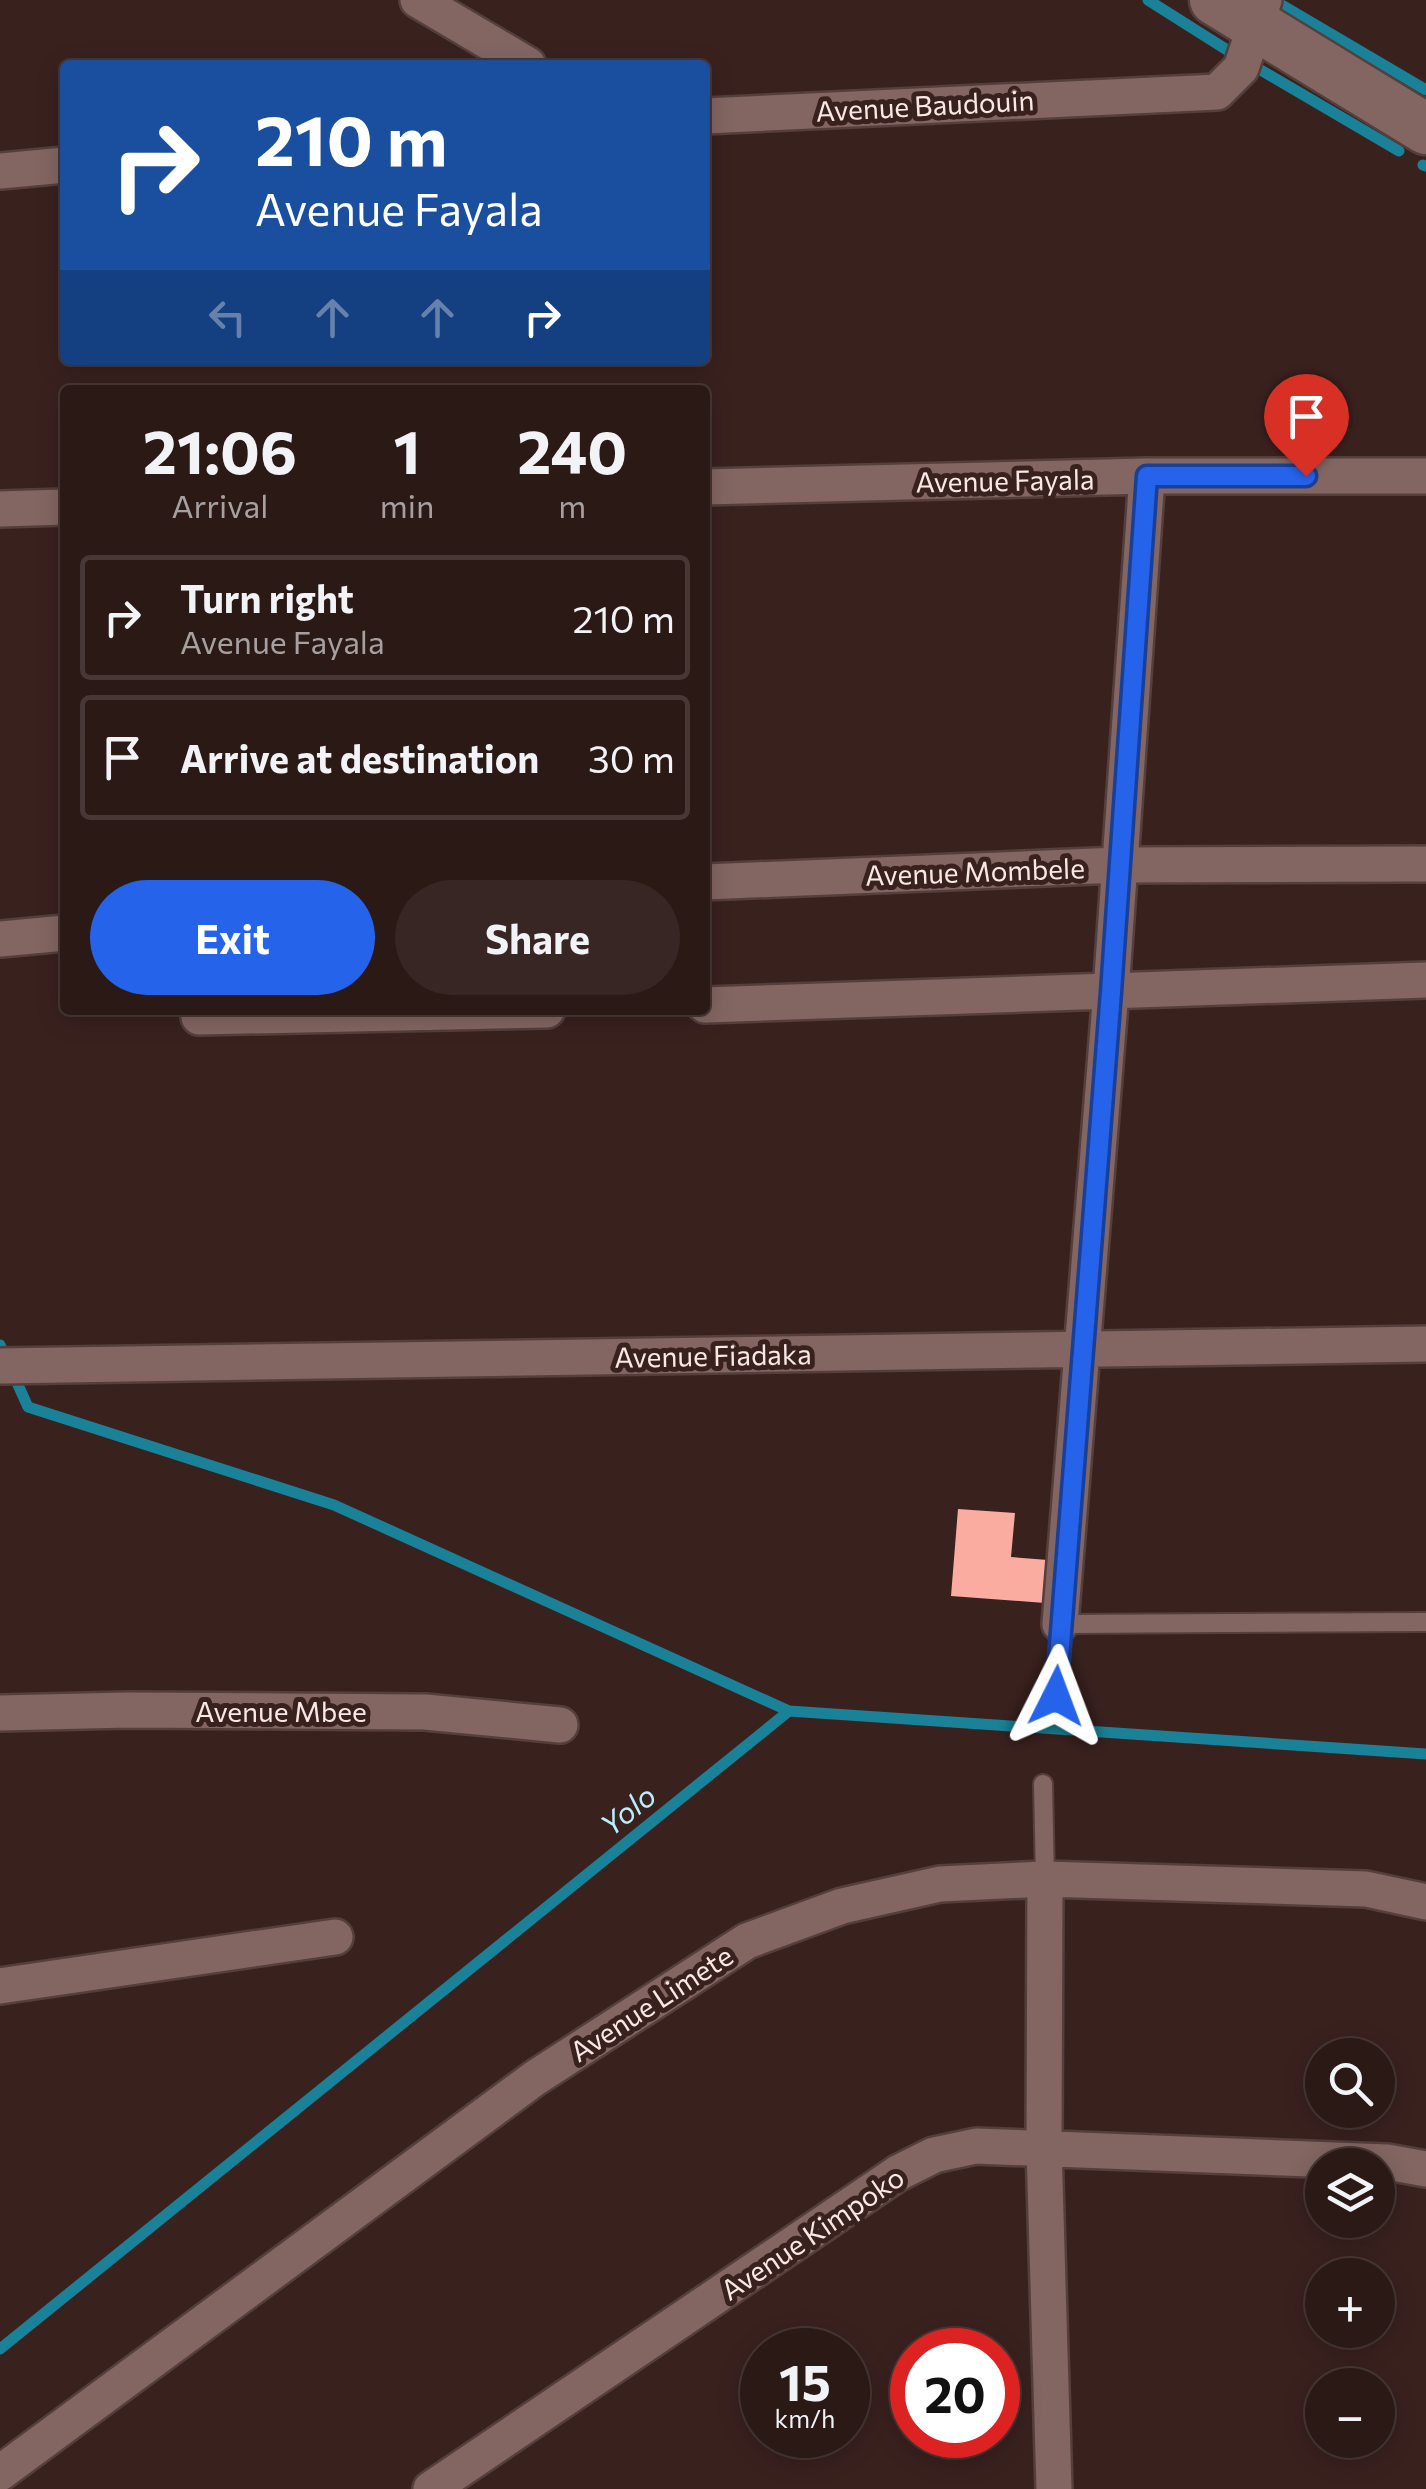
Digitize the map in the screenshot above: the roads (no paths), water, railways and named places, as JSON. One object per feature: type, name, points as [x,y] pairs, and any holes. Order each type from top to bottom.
[{"type":"main road","points":[[1244,8],[1426,128]]},
{"type":"street","points":[[418,0],[520,60]]},
{"type":"street","name":"Avenue Baudouin","points":[[710,116],[1216,92],[1241,68],[1244,8]]},
{"type":"street","points":[[0,171],[60,165]]},
{"type":"street","points":[[1060,1624],[1111,992],[1147,476]]},
{"type":"street","name":"Avenue Fayala","points":[[710,487],[1147,476],[1426,476]]},
{"type":"street","points":[[0,509],[60,507]]},
{"type":"street","name":"Avenue Mombele","points":[[710,882],[1119,865],[1426,864]]},
{"type":"street","points":[[0,939],[60,933]]},
{"type":"street","points":[[710,1005],[1426,980]]},
{"type":"street","points":[[199,1017],[298,1015]]},
{"type":"street","name":"Avenue Fiadaka","points":[[14,1366],[1426,1344]]},
{"type":"street","name":"Avenue Mbee","points":[[0,1713],[425,1712],[560,1725]]},
{"type":"street","points":[[1045,1879],[1044,2147],[1054,2489]]},
{"type":"street","name":"Avenue Limete","points":[[0,2473],[535,2078],[747,1941],[842,1906],[940,1884],[1045,1879],[1366,1888],[1426,1902]]},
{"type":"street","points":[[0,1986],[335,1937]]},
{"type":"street","name":"Avenue Kimpoko","points":[[431,2489],[898,2172],[934,2156],[976,2146],[1044,2147],[1386,2162],[1426,2170]]},
{"type":"lane","points":[[1056,1696],[1060,1624],[1426,1622]]},
{"type":"lane","points":[[1043,1784],[1045,1879]]},
{"type":"waterway","points":[[1148,0],[1235,55]]},
{"type":"waterway","points":[[1280,4],[1426,90]]},
{"type":"waterway","points":[[1254,66],[1399,151]]},
{"type":"waterway","points":[[0,1345],[28,1407],[334,1505],[789,1711]]},
{"type":"waterway","name":"Yolo","points":[[0,2349],[789,1711],[1426,1754]]}]
